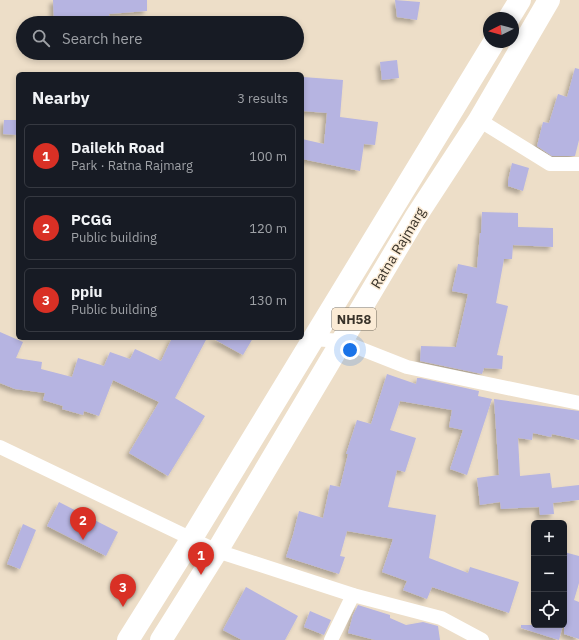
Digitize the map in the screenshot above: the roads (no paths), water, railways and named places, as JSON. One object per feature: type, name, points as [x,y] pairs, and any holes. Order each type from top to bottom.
[{"type":"main road","points":[[513,12],[520,0]]},
{"type":"main road","name":"Ratna Rajmarg","points":[[161,640],[217,551],[415,218],[478,120],[549,0]]},
{"type":"main road","name":"Ratna Rajmarg","points":[[128,640],[192,538],[490,48]]},
{"type":"street","points":[[478,120],[550,164],[579,164]]},
{"type":"street","points":[[313,339],[341,341],[407,367],[579,403]]},
{"type":"street","points":[[0,447],[217,551],[353,595],[441,618],[482,640]]},
{"type":"street","points":[[331,640],[353,595]]},
{"type":"place","name":"PCGG","points":[[83,540]]},
{"type":"place","name":"Dailekh Road","points":[[201,575]]},
{"type":"place","name":"ppiu","points":[[123,607]]}]
